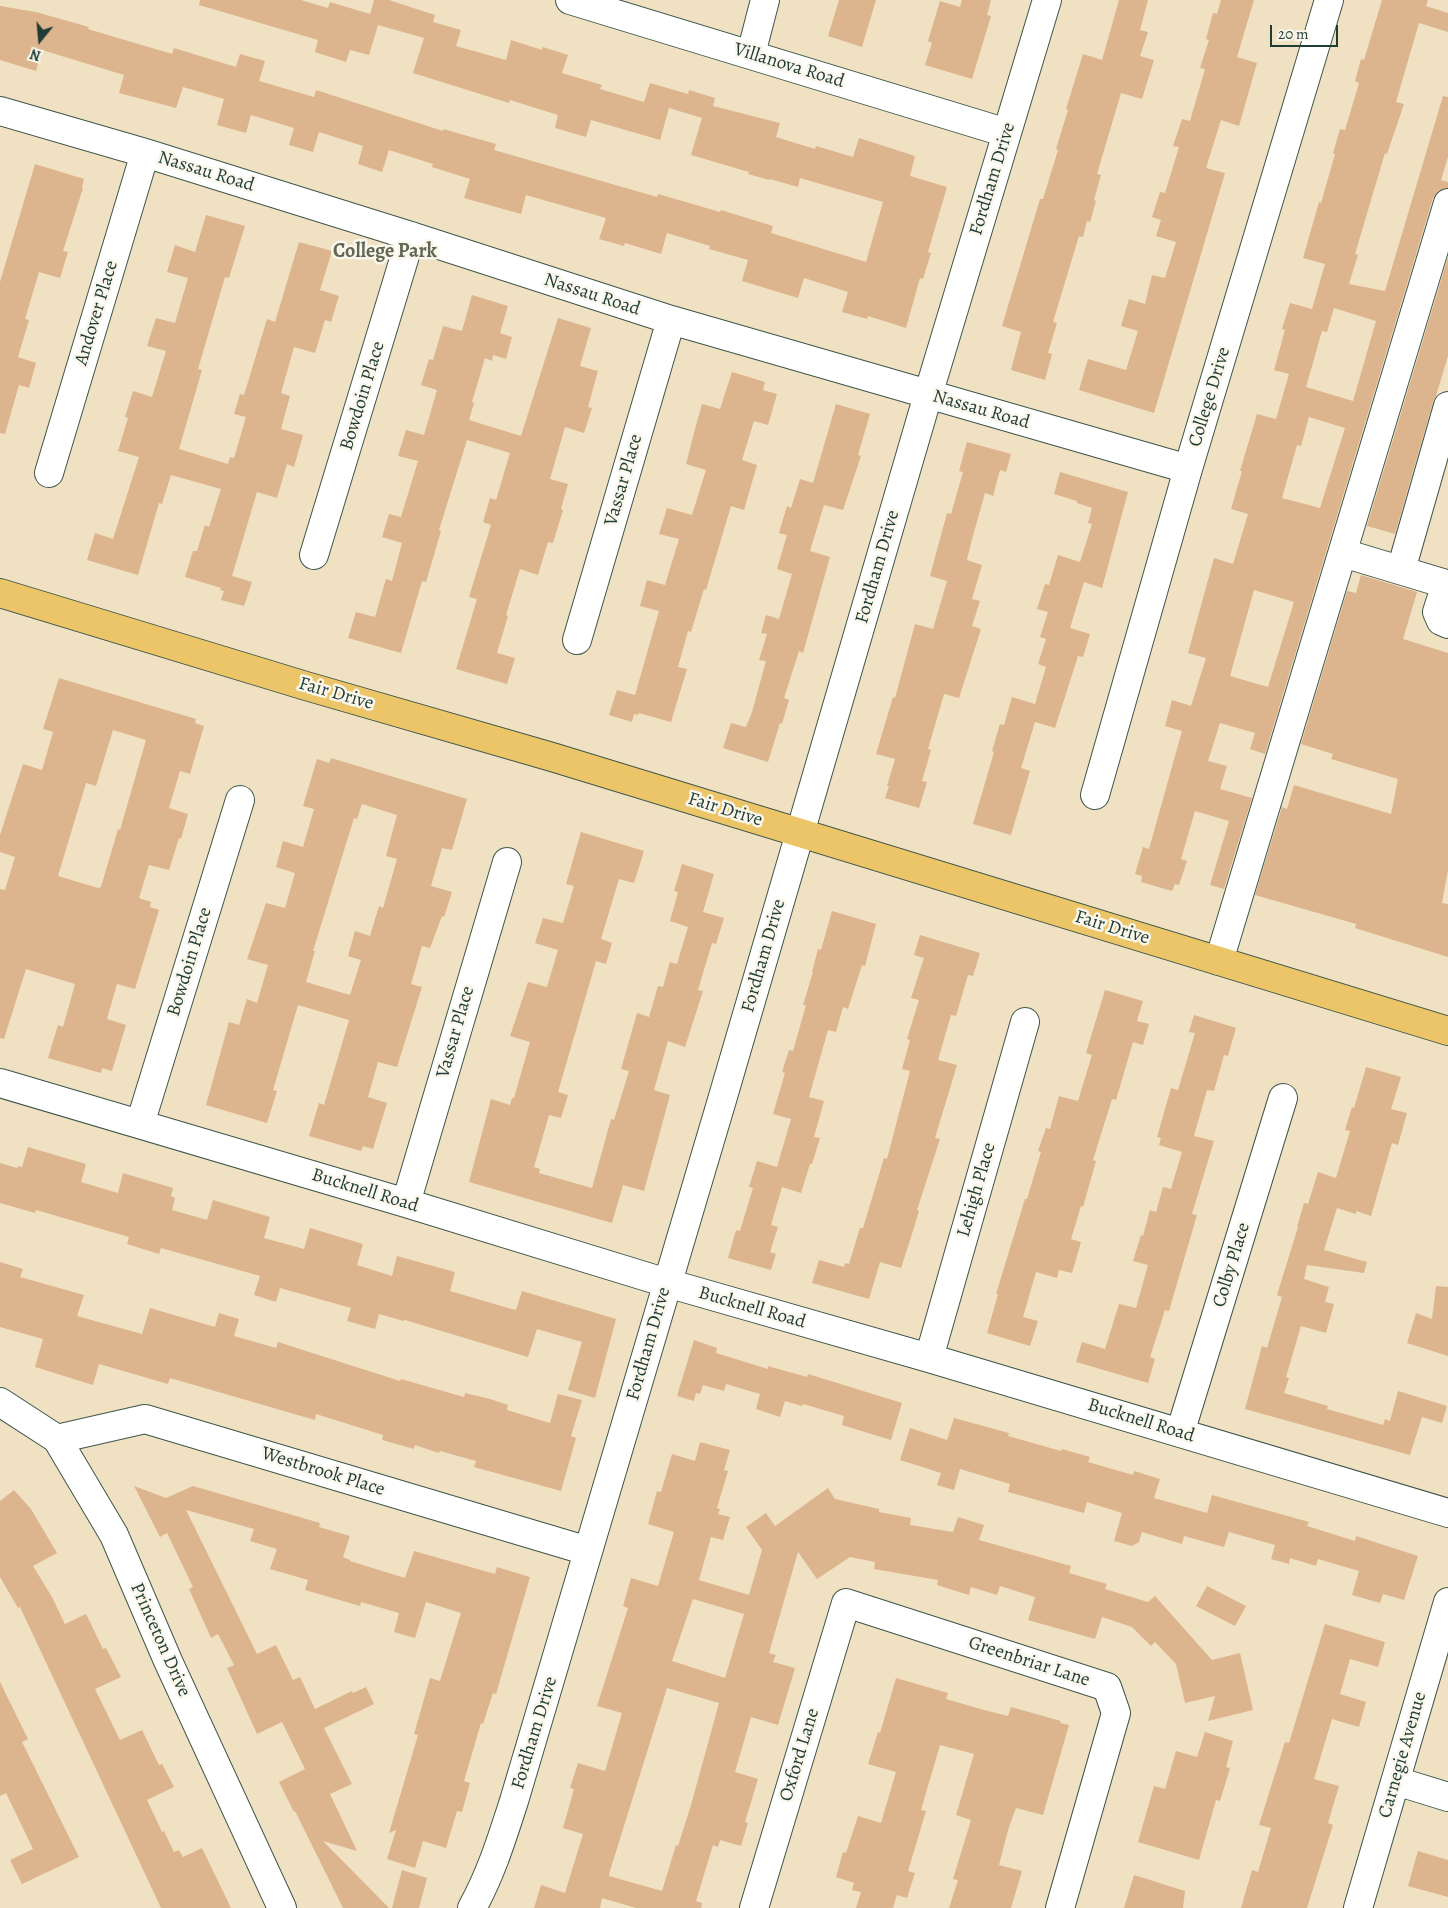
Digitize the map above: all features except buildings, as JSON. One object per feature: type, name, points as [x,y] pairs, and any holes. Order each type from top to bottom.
[{"type":"main road","name":"Fair Drive","points":[[0,593],[306,686],[552,757],[1448,1031]]},
{"type":"street","name":"Villanova Road","points":[[570,0],[1008,133]]},
{"type":"street","points":[[751,54],[765,0]]},
{"type":"street","name":"Fordham Drive","points":[[472,1908],[484,1886],[498,1852],[928,395],[1047,0]]},
{"type":"street","name":"College Drive","points":[[1095,795],[1188,469],[1329,0]]},
{"type":"street","name":"Nassau Road","points":[[0,111],[145,153],[671,320],[1188,469]]},
{"type":"street","name":"Andover Place","points":[[49,473],[145,153]]},
{"type":"street","points":[[1219,961],[1448,203]]},
{"type":"street","name":"Bowdoin Place","points":[[314,555],[411,236]]},
{"type":"street","name":"Vassar Place","points":[[577,640],[671,320]]},
{"type":"street","points":[[1401,570],[1448,406]]},
{"type":"street","points":[[1343,553],[1401,570],[1447,580],[1437,612],[1440,621],[1448,624]]},
{"type":"street","name":"Bowdoin Place","points":[[140,1124],[240,800]]},
{"type":"street","name":"Vassar Place","points":[[406,1203],[507,862]]},
{"type":"street","name":"Lehigh Place","points":[[928,1358],[1025,1022]]},
{"type":"street","name":"Bucknell Road","points":[[0,1083],[406,1203],[667,1283],[928,1358],[1448,1513]]},
{"type":"street","name":"Colby Place","points":[[1180,1433],[1283,1098]]},
{"type":"street","name":"Princeton Drive","points":[[0,1402],[57,1439],[114,1535],[172,1670],[282,1908]]},
{"type":"street","name":"Westbrook Place","points":[[57,1439],[146,1418],[588,1551]]},
{"type":"street","name":"Carnegie Avenue","points":[[1358,1908],[1448,1602]]},
{"type":"street","name":"Oxford Lane","points":[[754,1908],[846,1603]]},
{"type":"street","name":"Greenbriar Lane","points":[[846,1603],[1108,1687],[1116,1712],[1060,1908]]},
{"type":"street","points":[[1396,1781],[1448,1797]]},
{"type":"district","name":"College Park","points":[[385,252]]}]
